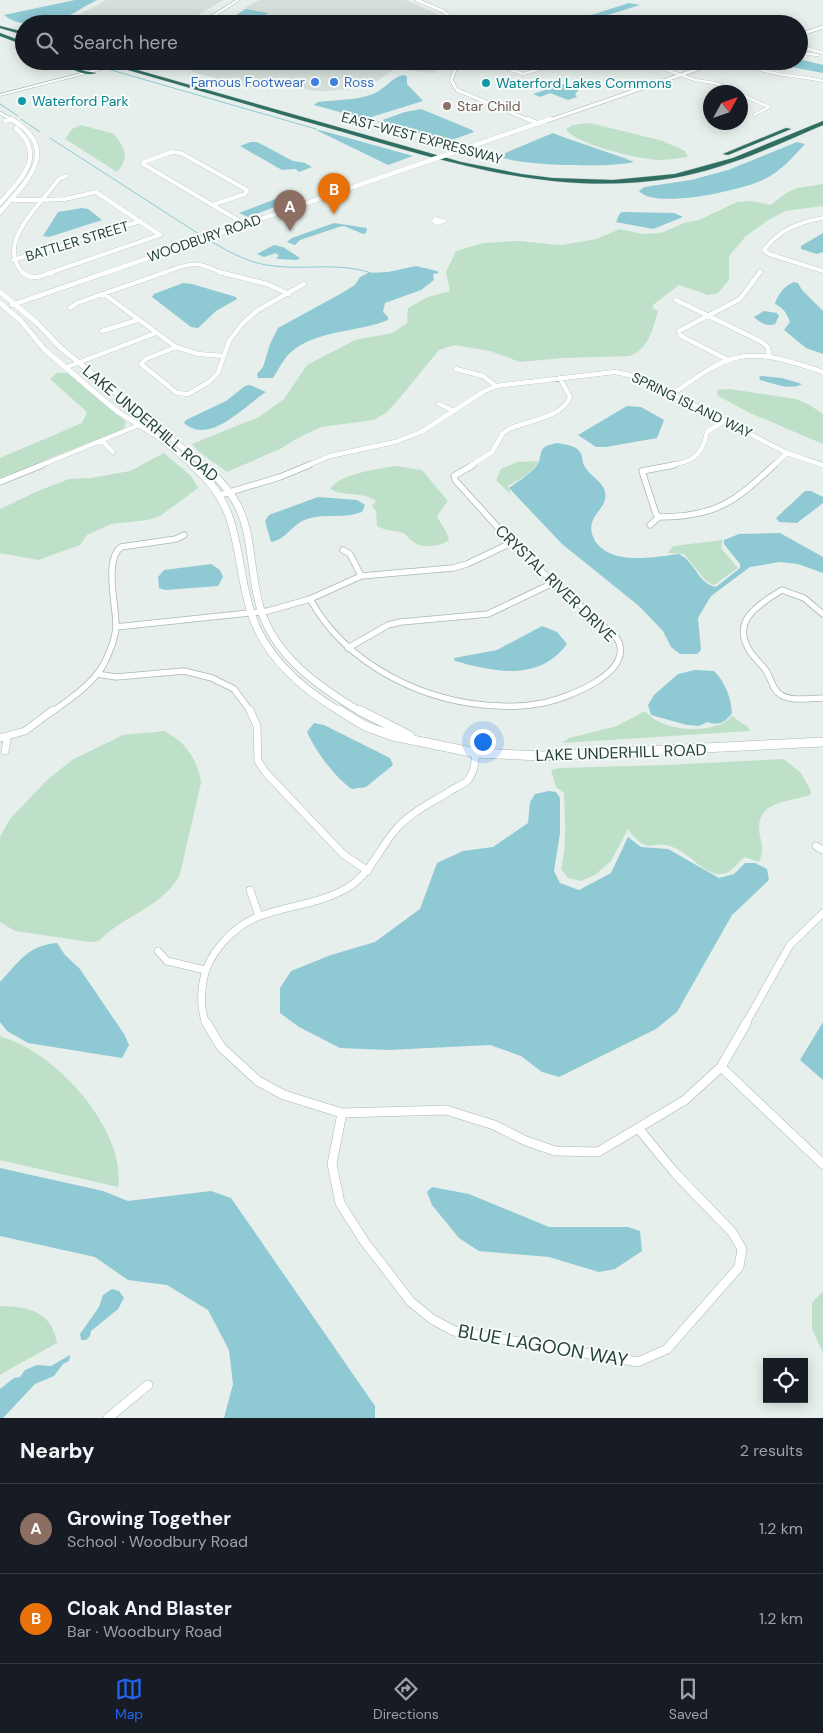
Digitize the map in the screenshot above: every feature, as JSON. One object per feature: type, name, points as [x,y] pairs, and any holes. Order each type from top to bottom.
[{"type":"highway","points":[[0,26],[15,30]]},
{"type":"highway","points":[[0,33],[15,36]]},
{"type":"highway","points":[[0,33],[15,40]]},
{"type":"highway","points":[[79,70],[93,73]]},
{"type":"highway","name":"EAST-WEST EXPRESSWAY","points":[[145,70],[460,164],[511,175],[550,180],[618,181],[660,178],[691,172],[738,158],[823,123]]},
{"type":"highway","name":"EAST-WEST EXPRESSWAY","points":[[157,70],[457,157],[501,167],[588,175],[633,173],[673,168]]},
{"type":"highway","points":[[716,158],[798,125]]},
{"type":"highway","points":[[683,166],[699,163]]},
{"type":"main road","points":[[219,15],[240,1]]},
{"type":"main road","points":[[219,15],[240,1]]},
{"type":"main road","points":[[0,93],[92,70]]},
{"type":"main road","points":[[0,93],[105,70]]},
{"type":"street","points":[[416,0],[448,12],[451,15]]},
{"type":"street","points":[[422,0],[453,15]]},
{"type":"street","points":[[808,33],[823,28]]},
{"type":"street","points":[[808,49],[823,55]]},
{"type":"street","points":[[808,53],[823,55]]},
{"type":"street","points":[[455,70],[451,80],[457,90],[539,124]]},
{"type":"street","points":[[511,70],[522,74],[535,70]]},
{"type":"street","points":[[670,70],[720,85]]},
{"type":"street","name":"WOODBURY ROAD","points":[[1,306],[15,304],[694,70]]},
{"type":"street","points":[[766,70],[775,73],[808,76],[823,81]]},
{"type":"street","points":[[748,97],[769,107],[768,110],[754,115]]},
{"type":"street","points":[[0,113],[27,130],[33,137],[39,153],[33,172],[0,212]]},
{"type":"street","points":[[0,118],[23,134],[32,154],[26,172],[1,200]]},
{"type":"street","points":[[5,121],[11,120]]},
{"type":"street","points":[[212,205],[245,194],[247,190],[181,153],[172,152],[144,162],[144,164],[212,205],[228,216],[233,222],[242,225]]},
{"type":"street","points":[[1,200],[42,200],[64,199],[96,192],[160,235],[35,278],[26,276],[12,260],[11,250],[14,239],[42,200],[59,180],[66,176]]},
{"type":"street","points":[[823,218],[803,221],[786,228],[764,250],[767,253],[823,271]]},
{"type":"street","name":"BATTLER STREET","points":[[12,260],[141,221]]},
{"type":"street","points":[[70,308],[77,303],[188,264],[197,263],[206,265],[226,275],[267,284],[289,294]]},
{"type":"street","points":[[728,360],[681,336],[679,331],[741,298],[760,272]]},
{"type":"street","points":[[176,347],[141,364],[179,394],[190,393],[209,382],[219,370],[231,338],[244,321],[263,307],[304,284]]},
{"type":"street","name":"LAKE UNDERHILL ROAD","points":[[0,292],[79,363],[207,467],[230,493],[245,527],[262,612],[288,655],[326,690],[350,707],[420,741]]},
{"type":"street","points":[[104,294],[176,347],[198,354],[224,356]]},
{"type":"street","points":[[676,300],[760,341],[768,347],[769,356]]},
{"type":"street","name":"LAKE UNDERHILL ROAD","points":[[1,306],[21,321],[44,349],[118,412],[158,437],[197,469],[220,495],[232,520],[251,613],[264,643],[292,676],[313,695],[365,726],[393,736],[476,753],[541,756],[823,742]]},
{"type":"street","points":[[102,331],[138,320]]},
{"type":"street","points":[[67,368],[156,333]]},
{"type":"street","points":[[672,394],[728,360],[769,356],[823,372]]},
{"type":"street","points":[[456,369],[479,374],[496,386]]},
{"type":"street","name":"SPRING ISLAND WAY","points":[[220,495],[303,469],[330,456],[395,442],[421,432],[483,392],[496,386],[615,372],[628,373],[646,380],[787,453],[823,465]]},
{"type":"street","name":"CRYSTAL RIVER DRIVE","points":[[310,599],[326,625],[348,648],[393,678],[451,699],[504,706],[526,706],[551,702],[572,694],[616,669],[620,660],[621,646],[612,632],[553,583],[511,543],[456,482],[454,476],[484,459],[497,445],[500,435],[512,428],[535,422],[567,405],[570,398],[560,378]]},
{"type":"street","points":[[439,404],[454,411]]},
{"type":"street","points":[[0,482],[149,421]]},
{"type":"street","points":[[659,517],[656,514],[642,471],[684,463],[696,456],[703,449],[707,432],[724,421]]},
{"type":"street","points":[[102,441],[113,452]]},
{"type":"street","points":[[650,524],[659,517],[698,515],[717,508],[745,491],[787,453]]},
{"type":"street","points":[[0,738],[25,731],[76,694],[97,674],[108,656],[116,627],[112,566],[116,550],[121,547],[176,539],[184,535]]},
{"type":"street","points":[[116,627],[262,612],[310,599],[361,576],[453,568],[467,564],[511,543]]},
{"type":"street","points":[[343,550],[350,554],[361,576]]},
{"type":"street","points":[[348,648],[388,625],[401,622],[488,614],[553,583]]},
{"type":"street","points":[[823,614],[818,608],[798,595],[782,590],[754,608],[745,622],[742,633],[748,648],[767,672],[775,689],[780,694],[788,698],[823,698]]},
{"type":"street","points":[[97,674],[116,677],[184,672],[212,678],[234,689],[249,707],[257,726],[258,761],[266,773],[343,854],[368,871]]},
{"type":"street","points":[[5,751],[8,736]]},
{"type":"street","points":[[476,753],[474,768],[467,781],[410,816],[397,828],[368,871],[349,887],[330,897],[259,916],[238,929],[221,944],[205,970],[202,990],[204,1018],[211,1033],[221,1047],[258,1081],[284,1095],[342,1113],[446,1110],[494,1125],[526,1141],[555,1151],[598,1152],[685,1100],[721,1067],[790,945],[823,913]]},
{"type":"street","points":[[250,890],[259,916]]},
{"type":"street","points":[[158,951],[167,961],[205,970]]},
{"type":"street","points":[[721,1067],[823,1164]]},
{"type":"street","name":"BLUE LAGOON WAY","points":[[342,1113],[332,1164],[340,1203],[364,1241],[411,1302],[432,1319],[454,1331],[638,1362],[667,1349],[739,1267],[742,1249],[732,1232],[675,1173],[638,1128]]},
{"type":"street","points":[[108,1418],[148,1386]]},
{"type":"shaded area","points":[[106,0],[223,0],[198,15],[78,15]]},
{"type":"shaded area","points":[[261,0],[406,0],[439,15],[235,15],[254,2]]},
{"type":"shaded area","points":[[190,70],[393,70],[376,82],[351,89],[328,91],[314,91],[287,84],[247,87]]},
{"type":"shaded area","points":[[404,70],[437,70],[434,73]]},
{"type":"green space","points":[[590,123],[663,141],[685,151],[688,157],[657,160],[622,154],[581,140],[571,135],[566,129],[573,125]]},
{"type":"green space","points":[[81,125],[114,134],[125,153],[124,162],[117,172],[65,139],[72,129]]},
{"type":"green space","points":[[823,184],[823,206],[785,211],[746,236],[729,256],[729,280],[718,293],[708,295],[679,285],[653,305],[653,308],[658,311],[649,337],[642,348],[630,356],[563,358],[520,362],[490,351],[454,345],[439,350],[386,413],[374,420],[321,427],[280,449],[227,472],[199,452],[192,444],[259,417],[284,399],[307,365],[355,340],[392,333],[407,323],[408,308],[428,297],[450,291],[446,272],[456,251],[483,243],[517,241],[561,245],[596,239],[620,229],[642,234],[661,233],[684,223],[699,220],[737,202],[751,201],[771,205],[786,193],[797,188]]},
{"type":"green space","points":[[57,373],[69,373],[126,422],[124,429],[0,478],[0,458],[82,423],[87,412],[50,379]]},
{"type":"green space","points":[[730,389],[796,399],[808,404],[823,414],[823,444],[750,413],[718,396],[717,390]]},
{"type":"green space","points":[[164,453],[191,476],[198,488],[160,516],[148,520],[111,524],[87,535],[80,545],[38,560],[0,553],[0,509],[69,479],[91,478],[130,471]]},
{"type":"green space","points":[[538,461],[529,473],[508,486],[511,495],[496,480],[501,469],[517,462]]},
{"type":"green space","points":[[396,466],[422,470],[448,501],[437,516],[449,540],[431,546],[416,544],[403,533],[377,526],[376,511],[372,506],[376,501],[365,496],[342,493],[330,489],[342,479],[351,475]]},
{"type":"green space","points":[[723,540],[721,548],[738,568],[714,585],[706,581],[684,554],[668,553],[673,546]]},
{"type":"green space","points":[[645,711],[663,723],[688,729],[713,727],[732,716],[749,728],[750,731],[562,743],[569,738],[617,726]]},
{"type":"green space","points":[[164,731],[178,740],[194,759],[201,783],[180,874],[173,885],[154,903],[119,924],[99,941],[90,942],[15,931],[0,922],[0,837],[10,819],[46,781],[72,760],[123,735]]},
{"type":"green space","points":[[784,759],[801,773],[811,791],[810,795],[773,805],[761,816],[759,825],[762,852],[759,862],[745,857],[730,871],[716,874],[710,872],[675,848],[667,845],[650,846],[641,843],[628,829],[611,861],[595,875],[581,881],[568,878],[561,869],[565,841],[564,793],[556,787],[551,770],[559,768]]},
{"type":"green space","points":[[0,1035],[22,1045],[43,1058],[64,1075],[83,1096],[99,1118],[111,1141],[118,1165],[118,1187],[0,1160]]},
{"type":"green space","points":[[823,1291],[823,1353],[812,1329],[812,1303]]},
{"type":"green space","points":[[0,1306],[30,1310],[44,1317],[54,1332],[57,1343],[0,1375]]},
{"type":"water","points":[[75,0],[97,0],[71,15],[15,15],[15,21],[4,15]]},
{"type":"water","points":[[629,3],[640,5],[608,15],[591,15]]},
{"type":"water","points":[[246,9],[268,13],[265,15],[237,15]]},
{"type":"water","points":[[808,61],[823,65],[823,73],[807,70]]},
{"type":"water","points":[[403,75],[407,76],[407,84],[423,101],[365,119],[314,105],[318,102],[367,96],[377,92]]},
{"type":"water","points":[[563,84],[579,90],[575,94],[577,97],[568,100],[550,93],[540,97],[533,94]]},
{"type":"water","points":[[421,109],[474,132],[452,140],[441,140],[377,122],[405,112]]},
{"type":"water","points":[[314,129],[327,132],[413,156],[388,165]]},
{"type":"water","points":[[553,133],[634,162],[606,165],[565,165],[524,162],[498,156]]},
{"type":"water","points":[[257,142],[293,161],[305,163],[312,167],[299,172],[296,169],[282,170],[240,146]]},
{"type":"water","points":[[797,142],[805,144],[776,172],[765,179],[738,188],[700,196],[662,199],[648,196],[639,191],[644,187],[691,180],[728,170]]},
{"type":"water","points":[[278,198],[288,202],[248,217],[239,213]]},
{"type":"water","points":[[82,208],[88,209],[102,220],[49,237],[43,236],[58,212]]},
{"type":"water","points":[[620,213],[674,213],[683,217],[653,229],[616,222]]},
{"type":"water","points":[[334,223],[367,228],[366,233],[363,234],[344,226],[300,240],[295,245],[287,242],[292,238]]},
{"type":"water","points":[[823,233],[823,252],[817,254],[801,249],[801,246]]},
{"type":"water","points":[[274,245],[283,247],[300,258],[297,260],[278,259],[276,258],[279,256],[276,253],[264,257],[257,254]]},
{"type":"water","points":[[416,266],[439,273],[433,274],[434,280],[421,290],[385,303],[383,312],[388,317],[388,320],[313,339],[291,352],[273,378],[258,378],[257,374],[263,367],[270,344],[278,328],[342,293],[355,285],[360,277],[368,273],[388,272]]},
{"type":"water","points":[[794,282],[798,283],[802,290],[823,311],[823,354],[806,348],[784,330],[790,322],[788,316],[781,307],[775,304],[782,291]]},
{"type":"water","points":[[183,283],[236,297],[237,299],[216,311],[198,328],[191,327],[152,297],[154,294]]},
{"type":"water","points":[[764,311],[777,313],[779,316],[775,324],[763,324],[754,317]]},
{"type":"water","points":[[759,377],[782,378],[802,384],[792,387],[781,386],[760,380]]},
{"type":"water","points":[[250,385],[266,392],[227,421],[205,430],[194,429],[184,423],[186,420],[226,401],[245,386]]},
{"type":"water","points":[[627,406],[641,407],[664,420],[657,438],[596,447],[578,435]]},
{"type":"water","points":[[558,443],[577,449],[582,455],[583,464],[586,469],[604,488],[605,501],[594,519],[591,530],[595,541],[602,549],[612,554],[622,557],[646,558],[679,554],[689,562],[700,577],[716,587],[740,568],[740,564],[724,544],[724,540],[739,534],[780,533],[823,557],[823,573],[798,564],[780,562],[750,567],[711,596],[698,618],[701,650],[697,654],[680,654],[671,647],[663,631],[639,606],[562,544],[509,488],[534,469],[540,460],[542,449]]},
{"type":"water","points":[[805,491],[811,491],[823,497],[823,503],[797,523],[779,522],[776,518]]},
{"type":"water","points":[[318,497],[357,500],[365,505],[362,512],[355,514],[321,516],[307,519],[281,538],[271,542],[265,521],[269,515]]},
{"type":"water","points":[[211,564],[220,570],[223,577],[218,586],[165,590],[159,588],[158,577],[164,570]]},
{"type":"water","points":[[542,626],[557,632],[567,644],[556,656],[543,664],[530,669],[515,671],[485,668],[455,661],[454,658],[497,650]]},
{"type":"water","points":[[695,670],[714,671],[721,680],[729,696],[732,713],[727,719],[718,724],[707,722],[699,726],[687,725],[651,715],[648,705],[654,695],[678,674]]},
{"type":"water","points":[[314,723],[324,725],[390,758],[393,765],[366,787],[352,789],[332,771],[315,747],[307,732]]},
{"type":"water","points":[[549,791],[556,792],[560,798],[560,833],[554,871],[560,883],[579,890],[611,873],[628,837],[641,847],[668,849],[719,878],[734,874],[745,863],[755,863],[767,869],[769,880],[732,915],[677,1012],[656,1029],[559,1077],[542,1072],[521,1056],[490,1045],[387,1050],[340,1048],[299,1027],[280,1013],[280,988],[291,971],[331,955],[375,942],[420,909],[437,863],[463,851],[493,847],[528,823],[530,802],[535,794]]},
{"type":"water","points":[[57,943],[65,955],[80,969],[124,1034],[129,1045],[122,1058],[28,1043],[7,1031],[0,1022],[0,982],[31,951],[47,944]]},
{"type":"water","points":[[823,1022],[823,1080],[800,1060]]},
{"type":"water","points":[[0,1168],[103,1191],[128,1201],[211,1191],[231,1198],[375,1406],[375,1418],[224,1418],[233,1384],[229,1350],[208,1310],[167,1285],[128,1280],[95,1257],[0,1236]]},
{"type":"water","points":[[432,1187],[469,1194],[549,1227],[628,1227],[640,1231],[642,1251],[615,1269],[599,1272],[549,1257],[479,1251],[459,1238],[432,1205],[427,1192]]},
{"type":"water","points":[[112,1289],[119,1291],[124,1298],[118,1309],[91,1331],[90,1336],[86,1340],[81,1340],[80,1334],[99,1307],[103,1295]]},
{"type":"water","points":[[70,1355],[69,1361],[63,1364],[54,1376],[35,1384],[3,1418],[0,1418],[0,1389],[14,1378],[20,1377],[25,1370],[37,1365],[51,1366]]},
{"type":"waterway","points":[[111,70],[316,129]]},
{"type":"waterway","points":[[0,104],[18,116]]},
{"type":"waterway","points":[[21,119],[40,132]]},
{"type":"waterway","points":[[50,138],[202,236]]},
{"type":"waterway","points":[[212,242],[242,257],[266,265],[335,267],[371,273]]},
{"type":"place","name":"Famous Footwear","points":[[315,82]]},
{"type":"place","name":"Ross","points":[[334,82]]},
{"type":"place","name":"Waterford Lakes Commons","points":[[486,83]]},
{"type":"place","name":"Waterford Park","points":[[22,101]]},
{"type":"place","name":"Star Child","points":[[447,106]]},
{"type":"place","name":"Cloak And Blaster","points":[[334,214]]},
{"type":"place","name":"Growing Together","points":[[290,231]]}]
